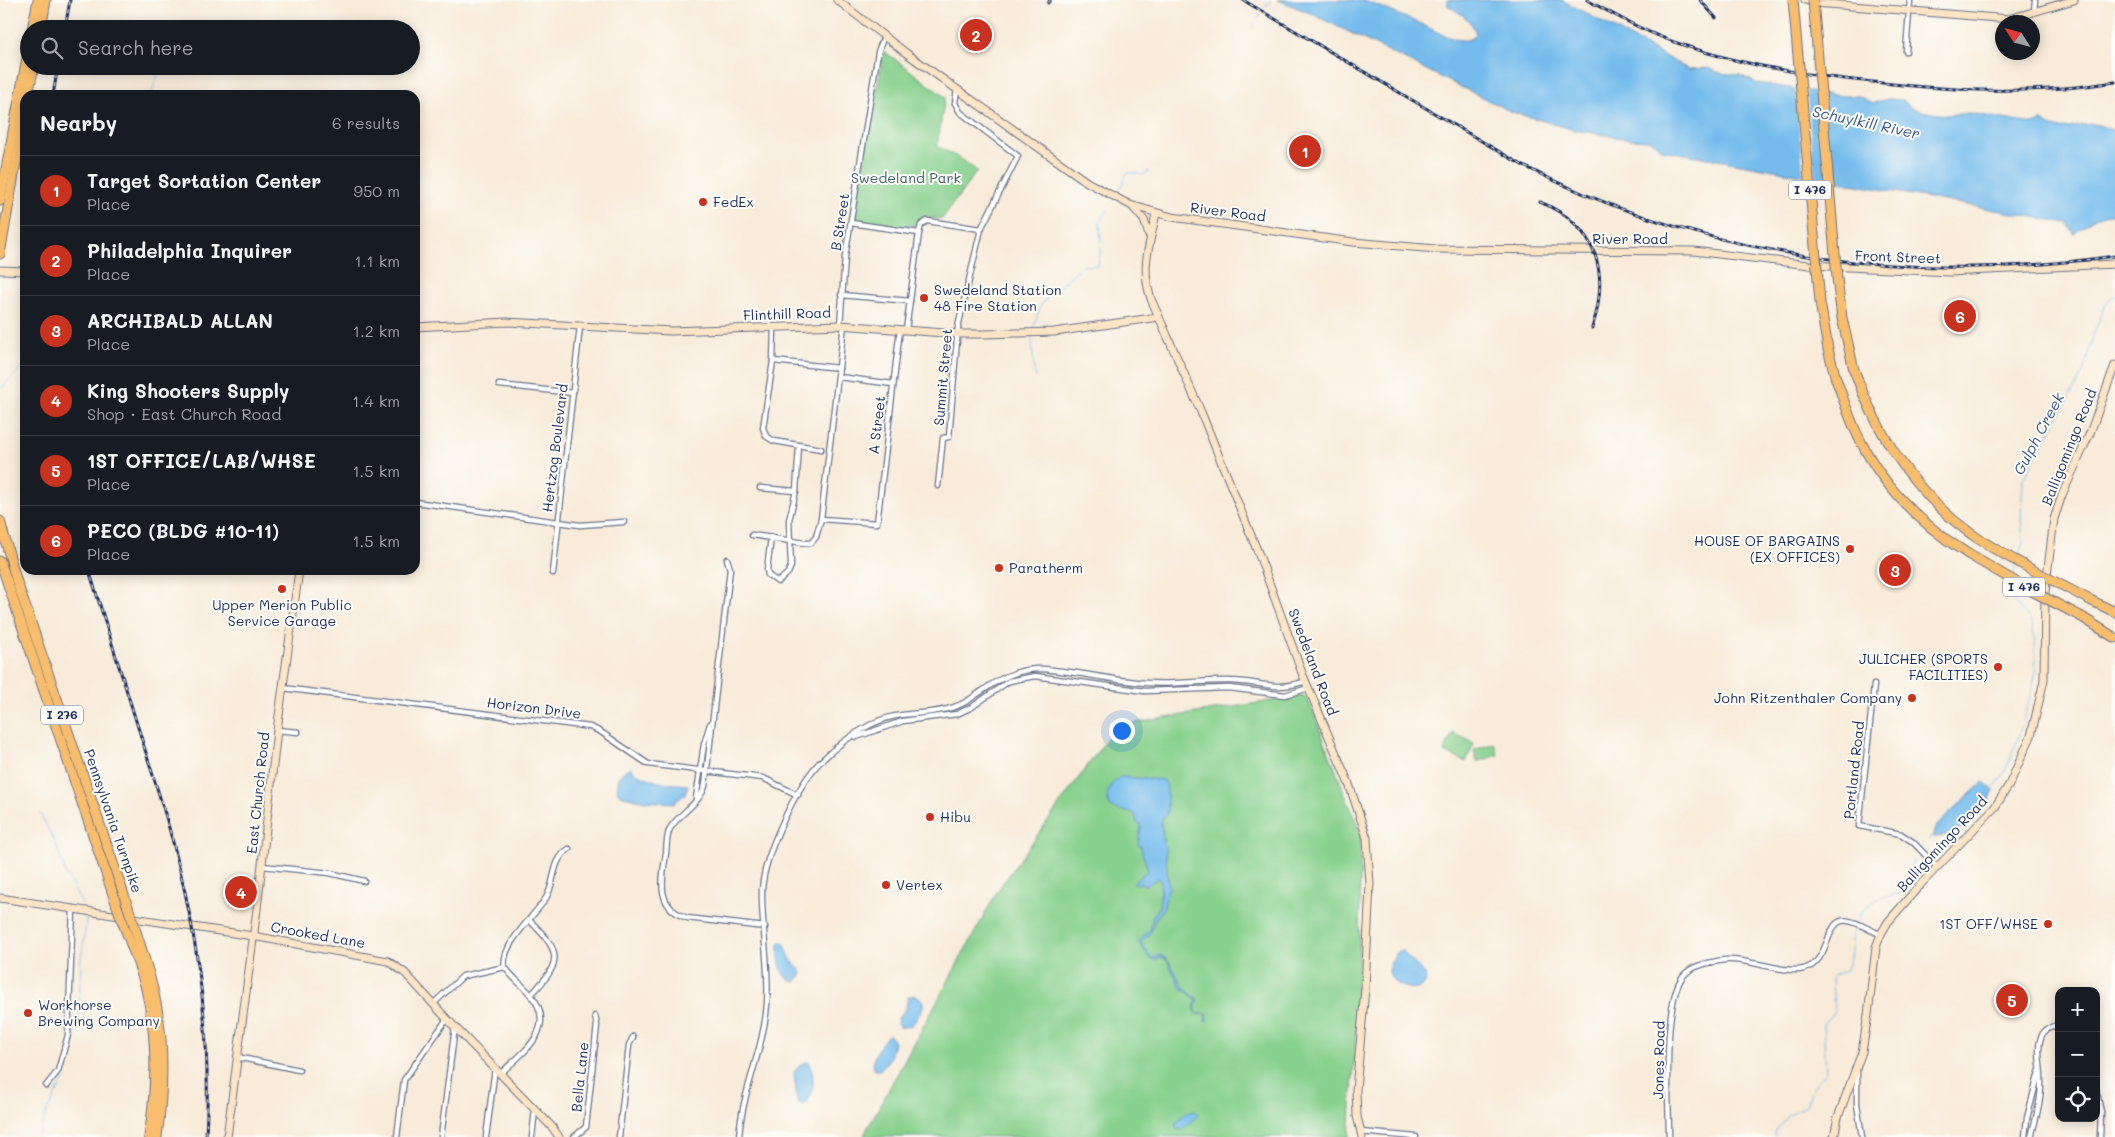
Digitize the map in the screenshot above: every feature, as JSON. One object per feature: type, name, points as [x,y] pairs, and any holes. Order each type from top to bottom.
[{"type":"highway","points":[[34,20],[38,0]]},
{"type":"highway","points":[[43,20],[46,0]]},
{"type":"highway","name":"I 476","points":[[1793,0],[1820,302],[1828,349],[1836,379],[1860,441],[1888,485],[1936,533],[2028,589],[2115,633]]},
{"type":"highway","name":"I 476","points":[[1813,0],[1839,296],[1854,370],[1875,422],[1892,451],[1929,497],[1970,533],[2017,561],[2115,612]]},
{"type":"highway","points":[[21,90],[24,75]]},
{"type":"highway","points":[[29,90],[32,75]]},
{"type":"highway","points":[[0,201],[20,95]]},
{"type":"highway","points":[[0,254],[20,140]]},
{"type":"highway","name":"Pennsylvania Turnpike","points":[[0,521],[19,587],[148,970],[159,1021],[163,1076],[158,1137]]},
{"type":"highway","name":"Pennsylvania Turnpike","points":[[0,560],[145,984],[156,1049],[154,1102],[149,1137]]},
{"type":"highway","points":[[2082,617],[2115,638]]},
{"type":"street","name":"River Road","points":[[837,0],[1079,177],[1104,192],[1156,213],[1353,242],[1426,248],[1519,251],[1682,251]]},
{"type":"street","points":[[1805,0],[2009,19],[2074,0]]},
{"type":"street","points":[[1906,51],[1910,0]]},
{"type":"street","points":[[2034,12],[2035,0]]},
{"type":"street","name":"B Street","points":[[791,541],[811,542],[816,537],[821,519],[839,377],[842,325],[841,295],[878,52],[884,36]]},
{"type":"street","name":"Summit Street","points":[[938,486],[943,438],[949,437],[957,334],[981,229],[1018,156],[960,112],[955,100],[957,89]]},
{"type":"street","points":[[1130,204],[1144,220],[1150,239]]},
{"type":"street","name":"Swedeland Road","points":[[1156,213],[1146,258],[1146,279],[1158,316],[1201,412],[1255,546],[1309,688],[1349,784],[1364,826],[1369,848],[1370,884],[1366,962],[1356,1090],[1357,1116],[1361,1134]]},
{"type":"street","points":[[851,223],[919,233],[921,225],[927,221],[981,229]]},
{"type":"street","name":"A Street","points":[[821,519],[877,523],[893,384],[910,301],[919,233]]},
{"type":"street","name":"Front Street","points":[[1682,251],[1718,253],[1809,265],[1949,272],[2115,264]]},
{"type":"street","points":[[0,270],[20,271]]},
{"type":"street","points":[[841,295],[910,301]]},
{"type":"street","name":"Flinthill Road","points":[[420,327],[507,322],[671,331],[842,325],[957,334],[1054,332],[1158,316]]},
{"type":"street","name":"Hertzog Boulevard","points":[[553,573],[580,326]]},
{"type":"street","points":[[774,327],[773,361],[763,428],[766,436],[774,441],[821,449]]},
{"type":"street","points":[[773,361],[839,368]]},
{"type":"street","name":"Balligomingo Road","points":[[1834,1137],[1838,1117],[1857,1068],[1868,1016],[1876,947],[1880,934],[1936,866],[1988,816],[2009,785],[2031,736],[2045,673],[2046,592],[2054,519],[2062,495],[2090,433],[2115,365]]},
{"type":"street","points":[[839,377],[893,384]]},
{"type":"street","points":[[499,385],[573,393]]},
{"type":"street","points":[[771,537],[767,570],[768,575],[778,582],[788,573],[791,566],[790,520],[796,491],[799,446]]},
{"type":"street","points":[[760,488],[796,491]]},
{"type":"street","points":[[420,503],[591,526],[624,522]]},
{"type":"street","points":[[752,536],[791,541]]},
{"type":"street","points":[[726,559],[730,566],[705,788],[669,831],[662,887],[666,902],[674,911],[688,918],[765,927]]},
{"type":"street","name":"East Church Road","points":[[227,1137],[262,866],[277,730],[299,575]]},
{"type":"street","points":[[739,1137],[744,1098],[767,1006],[768,976],[762,892],[765,868],[774,843],[798,795],[818,764],[870,725],[892,716],[958,706],[1002,677],[1027,670],[1053,670],[1153,684],[1230,681],[1282,687],[1306,680]]},
{"type":"street","points":[[850,739],[903,721],[957,714],[972,707],[1009,681],[1028,677],[1052,677],[1145,691],[1229,688],[1284,694],[1309,688]]},
{"type":"street","name":"Portland Road","points":[[1874,685],[1859,826],[1901,834],[1912,842],[1936,866]]},
{"type":"street","name":"Horizon Drive","points":[[283,688],[590,726],[648,764],[763,778],[798,795]]},
{"type":"street","points":[[696,800],[699,791],[705,738],[713,716]]},
{"type":"street","points":[[277,730],[298,732]]},
{"type":"street","points":[[486,1137],[497,1071],[531,1046],[538,1034],[540,1014],[537,1004],[505,967],[504,959],[508,947],[548,894],[558,860],[569,850]]},
{"type":"street","points":[[262,866],[330,873],[364,881]]},
{"type":"street","name":"Crooked Lane","points":[[0,898],[253,936],[388,961],[402,970],[535,1109],[559,1137]]},
{"type":"street","points":[[46,1086],[58,1071],[68,1035],[73,910]]},
{"type":"street","points":[[529,920],[547,938],[555,955],[550,974],[531,995]]},
{"type":"street","name":"Jones Road","points":[[1669,1137],[1669,1023],[1678,985],[1684,976],[1697,967],[1725,960],[1748,961],[1802,970],[1820,959],[1832,929],[1839,922],[1850,921],[1880,934]]},
{"type":"street","points":[[433,1004],[463,976],[505,967]]},
{"type":"street","name":"Bella Lane","points":[[574,1137],[586,1127],[597,1025],[595,1016]]},
{"type":"street","points":[[396,1137],[404,1080],[447,1019]]},
{"type":"street","points":[[2031,1137],[2040,1099],[2040,1046],[2042,1035],[2055,1026]]},
{"type":"street","points":[[441,1137],[455,1027]]},
{"type":"street","points":[[619,1137],[629,1046],[633,1037]]},
{"type":"street","points":[[237,1057],[299,1070]]},
{"type":"street","points":[[1857,1068],[1859,1079],[1857,1104],[1862,1137]]},
{"type":"street","points":[[2025,1137],[2027,1118],[2040,1068]]},
{"type":"street","points":[[2100,1107],[2100,1137]]},
{"type":"street","points":[[532,1137],[535,1109]]},
{"type":"street","points":[[2027,1118],[2036,1119]]},
{"type":"street","points":[[1361,1134],[1416,1137]]},
{"type":"green space","name":"Swedeland Park","points":[[884,51],[945,97],[937,146],[961,159],[977,171],[942,219],[926,218],[915,225],[901,226],[854,220]]},
{"type":"green space","points":[[1301,696],[1308,699],[1361,835],[1358,1003],[1349,1137],[864,1137],[998,890],[1116,726]]},
{"type":"green space","points":[[1453,733],[1474,743],[1466,762],[1444,752]]},
{"type":"green space","points":[[1494,743],[1498,755],[1477,762],[1474,750]]},
{"type":"water","name":"Schuylkill River","points":[[1278,0],[1365,1],[1448,37],[1464,40],[1471,39],[1476,34],[1474,29],[1465,17],[1448,6],[1447,0],[1562,0],[1688,69],[1708,68],[1720,73],[1740,75],[1756,83],[1842,96],[1859,96],[1873,103],[1888,99],[1903,100],[1911,108],[1946,115],[1969,113],[2033,124],[2042,121],[2055,128],[2098,125],[2115,131],[2115,214],[2098,217],[2074,234],[2067,223],[1663,150],[1650,140],[1628,139],[1575,130],[1512,112],[1310,13]]},
{"type":"water","points":[[632,768],[635,773],[658,782],[688,785],[685,794],[674,803],[645,801],[620,795],[617,791],[619,776],[627,769]]},
{"type":"water","points":[[1121,777],[1164,780],[1167,786],[1167,814],[1162,818],[1161,824],[1169,887],[1163,909],[1155,920],[1150,933],[1141,942],[1152,958],[1161,955],[1166,959],[1159,957],[1157,960],[1151,960],[1138,942],[1150,929],[1152,918],[1159,908],[1161,882],[1158,878],[1146,886],[1141,883],[1135,884],[1134,882],[1148,870],[1141,846],[1138,845],[1141,826],[1137,823],[1135,814],[1112,808],[1109,804],[1107,795],[1113,783]]},
{"type":"water","points":[[1984,782],[1994,791],[1977,815],[1952,833],[1934,837],[1937,826]]},
{"type":"water","points":[[780,942],[783,942],[790,959],[802,974],[795,982],[782,972],[779,959]]},
{"type":"water","points":[[1401,950],[1425,974],[1425,982],[1421,987],[1414,989],[1406,988],[1392,978],[1389,971],[1391,962]]},
{"type":"water","points":[[1166,959],[1185,988],[1197,998],[1198,1003],[1195,1007],[1196,1014],[1194,1007],[1197,1000],[1181,988]]},
{"type":"water","points":[[915,995],[923,1001],[923,1009],[912,1025],[901,1028],[897,1024],[898,1018],[906,1008],[908,997]]},
{"type":"water","points":[[890,1035],[894,1043],[890,1058],[880,1070],[875,1070],[873,1061],[876,1052],[887,1036]]},
{"type":"water","points":[[809,1062],[811,1067],[813,1085],[808,1101],[804,1105],[797,1100],[794,1073],[798,1067]]},
{"type":"water","points":[[1195,1111],[1198,1115],[1182,1130],[1176,1129],[1176,1123],[1185,1113]]},
{"type":"pier","points":[[1795,86],[1806,88],[1815,181],[1804,179]]},
{"type":"waterway","points":[[1265,7],[1271,0]]},
{"type":"waterway","points":[[1253,28],[1254,24]]},
{"type":"waterway","points":[[153,90],[158,75]]},
{"type":"waterway","points":[[1120,188],[1126,175],[1131,173],[1143,175],[1149,171]]},
{"type":"waterway","points":[[1101,242],[1100,222],[1108,210]]},
{"type":"waterway","points":[[1033,329],[1041,305],[1052,292],[1082,266],[1098,265],[1101,247]]},
{"type":"waterway","name":"Gulph Creek","points":[[2018,556],[2023,543],[2021,517],[2023,479],[2082,375],[2094,333],[2107,302],[2115,296]]},
{"type":"waterway","points":[[1032,338],[1036,377]]},
{"type":"waterway","points":[[0,389],[20,369]]},
{"type":"waterway","name":"Gulph Creek","points":[[2014,575],[2015,565]]},
{"type":"waterway","name":"Gulph Creek","points":[[1993,788],[1999,781],[2013,754],[2036,668],[2032,624],[2013,599],[2012,584]]},
{"type":"waterway","points":[[40,814],[55,842],[66,875],[82,904]]},
{"type":"waterway","name":"Gulph Creek","points":[[1928,840],[1934,836]]},
{"type":"waterway","name":"Gulph Creek","points":[[1775,1137],[1774,1133],[1788,1116],[1806,1105],[1814,1086],[1826,1071],[1823,1024],[1834,1012],[1832,976],[1845,971],[1849,961],[1858,917],[1875,901],[1905,891],[1913,859]]},
{"type":"waterway","points":[[38,1137],[47,1111],[62,1083],[72,1053],[79,1013],[81,959],[86,923],[84,917]]},
{"type":"railway","points":[[67,20],[70,0]]},
{"type":"railway","points":[[1243,0],[1522,165],[1592,197],[1663,223],[1737,243],[1811,257],[1886,265],[1962,267],[2039,264],[2115,256]]},
{"type":"railway","points":[[1587,0],[1622,19],[1670,41],[1729,59],[1801,73],[1849,80],[1933,88],[1994,90],[2055,89],[2115,82]]},
{"type":"railway","points":[[1700,0],[1716,18]]},
{"type":"railway","points":[[54,90],[56,75]]},
{"type":"railway","points":[[1540,202],[1560,212],[1575,224],[1587,238],[1595,253],[1599,270],[1600,288],[1592,328]]},
{"type":"railway","points":[[91,575],[166,817],[186,896],[200,976],[204,1016],[207,1097],[206,1137]]},
{"type":"place","name":"Philadelphia Inquirer","points":[[976,35]]},
{"type":"place","name":"Target Sortation Center","points":[[1305,151]]},
{"type":"place","name":"FedEx","points":[[703,202]]},
{"type":"place","name":"Swedeland Station 48 Fire Station","points":[[924,298]]},
{"type":"place","name":"PECO (BLDG #10-11)","points":[[1960,316]]},
{"type":"place","name":"HOUSE OF BARGAINS (EX OFFICES)","points":[[1850,549]]},
{"type":"place","name":"Paratherm","points":[[999,568]]},
{"type":"place","name":"ARCHIBALD ALLAN","points":[[1895,570]]},
{"type":"place","name":"Upper Merion Public Service Garage","points":[[282,589]]},
{"type":"place","name":"JULICHER (SPORTS FACILITIES)","points":[[1998,667]]},
{"type":"place","name":"John Ritzenthaler Company","points":[[1912,698]]},
{"type":"place","name":"Hibu","points":[[930,817]]},
{"type":"place","name":"Vertex","points":[[886,885]]},
{"type":"place","name":"King Shooters Supply","points":[[241,892]]},
{"type":"place","name":"1ST OFF/WHSE","points":[[2048,924]]},
{"type":"place","name":"1ST OFFICE/LAB/WHSE","points":[[2012,1000]]},
{"type":"place","name":"Workhorse Brewing Company","points":[[28,1013]]}]
